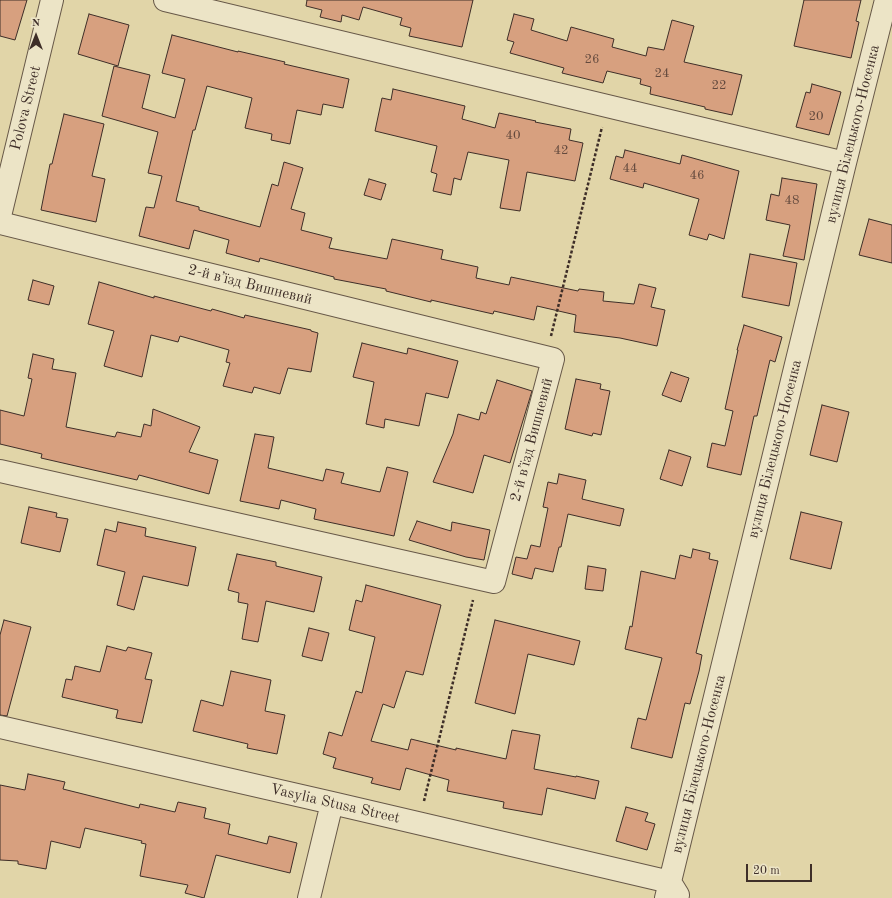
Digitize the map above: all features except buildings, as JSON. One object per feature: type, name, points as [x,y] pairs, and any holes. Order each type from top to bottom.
[{"type":"street","name":"Polova Street","points":[[0,216],[52,0]]},
{"type":"street","points":[[165,0],[845,163]]},
{"type":"street","name":"вулиця Білецького-Носенка","points":[[672,893],[845,163],[886,0]]},
{"type":"street","name":"2-й вʼїзд Вишневий","points":[[0,223],[553,360],[494,582],[0,471]]},
{"type":"street","name":"Vasylia Stusa Street","points":[[0,727],[419,824],[672,893]]},
{"type":"street","points":[[309,898],[332,803]]},
{"type":"path","points":[[546,358],[607,107]]},
{"type":"path","points":[[419,824],[478,578]]}]
